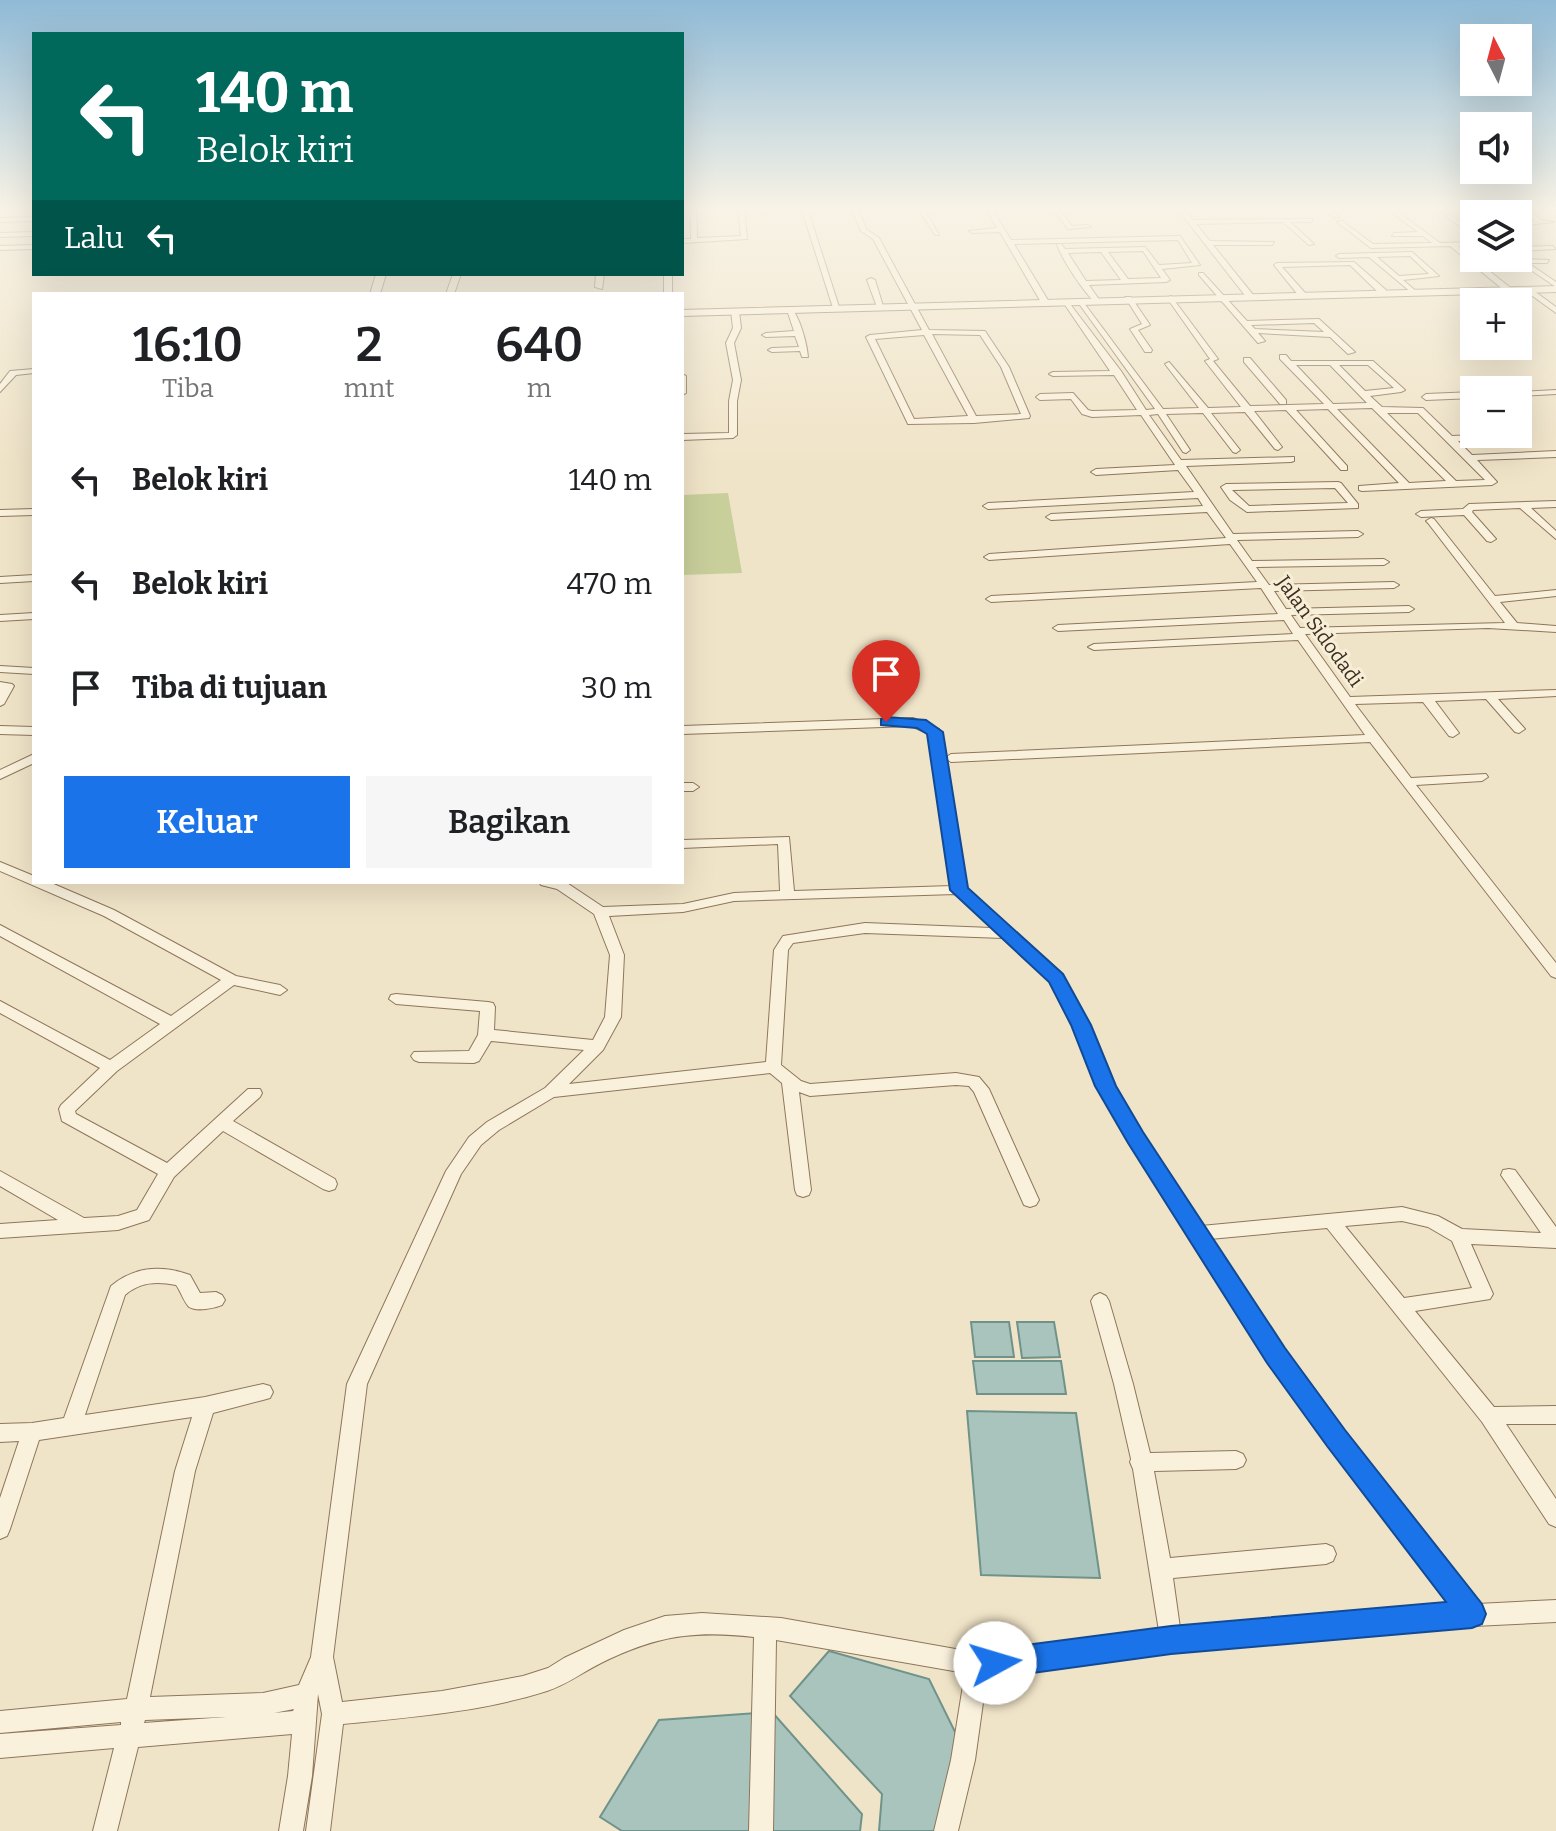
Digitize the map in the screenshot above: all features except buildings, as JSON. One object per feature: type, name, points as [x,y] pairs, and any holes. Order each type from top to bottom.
[{"type":"street","points":[[832,292],[837,308]]},
{"type":"street","points":[[876,292],[881,307]]},
{"type":"street","points":[[906,292],[974,420]]},
{"type":"street","points":[[1040,292],[1045,302]]},
{"type":"street","points":[[1090,292],[1096,301]]},
{"type":"street","points":[[1217,292],[1261,341]]},
{"type":"street","points":[[1247,292],[1250,296]]},
{"type":"street","points":[[684,313],[1365,292]]},
{"type":"street","points":[[1533,292],[1556,311]]},
{"type":"street","points":[[1171,298],[1211,360],[1278,447]]},
{"type":"street","points":[[1128,299],[1146,325],[1134,329],[1148,350]]},
{"type":"street","points":[[1081,301],[1160,408],[1186,450]]},
{"type":"street","name":"Jalan Sidodadi","points":[[1067,302],[1373,738],[1556,973]]},
{"type":"street","points":[[772,350],[804,352],[791,310]]},
{"type":"street","points":[[684,437],[733,433],[733,401],[737,380],[730,343],[737,328],[735,311]]},
{"type":"street","points":[[1245,323],[1315,321],[1351,352]]},
{"type":"street","points":[[1253,331],[1333,336]]},
{"type":"street","points":[[929,332],[982,333],[1005,367],[1026,415],[1019,418],[911,422],[870,337],[929,332]]},
{"type":"street","points":[[766,335],[800,333]]},
{"type":"street","points":[[1311,344],[1333,336]]},
{"type":"street","points":[[1247,360],[1344,468]]},
{"type":"street","points":[[1371,402],[1401,390],[1370,363],[1286,360],[1406,485]]},
{"type":"street","points":[[1331,362],[1453,483]]},
{"type":"street","points":[[1169,364],[1236,450]]},
{"type":"street","points":[[0,390],[13,373],[32,372]]},
{"type":"street","points":[[1053,374],[1118,373]]},
{"type":"street","points":[[1532,393],[1556,392]]},
{"type":"street","points":[[1426,397],[1460,396]]},
{"type":"street","points":[[1040,397],[1075,397],[1088,413],[1371,402],[1420,410],[1493,481],[1362,488]]},
{"type":"street","points":[[1449,439],[1460,439]]},
{"type":"street","points":[[1470,458],[1556,454]]},
{"type":"street","points":[[1096,472],[1291,459]]},
{"type":"street","points":[[1051,517],[1233,498],[1247,509],[1355,506],[1338,485],[1226,487],[1233,498]]},
{"type":"street","points":[[988,506],[1204,501]]},
{"type":"street","points":[[1515,628],[1495,599],[1426,517],[1467,512],[1473,507],[1556,504]]},
{"type":"street","points":[[1523,505],[1556,536]]},
{"type":"street","points":[[0,513],[32,512]]},
{"type":"street","points":[[1467,512],[1491,539]]},
{"type":"street","points":[[989,557],[1232,539],[1358,534]]},
{"type":"street","points":[[1248,564],[1384,562]]},
{"type":"street","points":[[0,580],[32,578]]},
{"type":"street","points":[[991,599],[1265,587],[1394,585]]},
{"type":"street","points":[[1495,599],[1556,593]]},
{"type":"street","points":[[1058,628],[1409,609]]},
{"type":"street","points":[[0,618],[32,616]]},
{"type":"street","points":[[0,625],[32,624]]},
{"type":"street","points":[[1094,647],[1488,625],[1556,629]]},
{"type":"street","points":[[0,669],[32,671]]},
{"type":"street","points":[[0,685],[8,686],[0,702]]},
{"type":"street","points":[[1349,701],[1555,694]]},
{"type":"street","points":[[1489,696],[1519,729]]},
{"type":"street","points":[[1427,699],[1453,733]]},
{"type":"street","points":[[684,730],[913,722],[930,727],[935,732],[959,890],[1056,978],[1081,1025],[1106,1086],[1276,1356],[1472,1614]]},
{"type":"street","points":[[0,730],[32,731]]},
{"type":"street","points":[[951,758],[1373,738]]},
{"type":"street","points":[[0,775],[32,759]]},
{"type":"street","points":[[1407,782],[1482,777]]},
{"type":"street","points":[[684,844],[784,840],[787,894]]},
{"type":"street","points":[[0,866],[32,879]]},
{"type":"street","points":[[43,884],[109,913],[232,980],[280,990]]},
{"type":"street","points":[[291,1831],[306,1695],[322,1657],[357,1384],[454,1171],[475,1141],[493,1126],[551,1092],[598,1046],[613,1017],[618,985],[617,955],[600,912],[562,886],[554,884]]},
{"type":"street","points":[[600,912],[683,908],[734,897],[959,890]]},
{"type":"street","points":[[773,1067],[781,950],[788,939],[865,928],[1006,933]]},
{"type":"street","points":[[0,930],[171,1023]]},
{"type":"street","points":[[168,1172],[68,1117],[69,1103],[111,1067],[232,980]]},
{"type":"street","points":[[396,999],[488,1007],[486,1035],[474,1057],[419,1056]]},
{"type":"street","points":[[0,1006],[111,1067]]},
{"type":"street","points":[[486,1035],[598,1046]]},
{"type":"street","points":[[551,1092],[773,1067],[810,1090],[956,1079],[973,1081],[981,1089],[1030,1200]]},
{"type":"street","points":[[789,1079],[803,1190]]},
{"type":"street","points":[[0,1231],[118,1223],[143,1215],[168,1172],[254,1093]]},
{"type":"street","points":[[223,1123],[329,1184]]},
{"type":"street","points":[[1509,1175],[1556,1241]]},
{"type":"street","points":[[0,1178],[83,1226]]},
{"type":"street","points":[[1196,1233],[1412,1214],[1459,1236],[1556,1241]]},
{"type":"street","points":[[1332,1222],[1489,1416],[1556,1517]]},
{"type":"street","points":[[1399,1306],[1484,1294],[1459,1236]]},
{"type":"street","points":[[72,1424],[117,1291],[125,1283],[151,1275],[177,1277],[184,1280],[195,1301],[216,1300]]},
{"type":"street","points":[[1100,1301],[1127,1388],[1162,1569],[1171,1640]]},
{"type":"street","points":[[0,1433],[32,1432],[205,1406],[263,1392]]},
{"type":"street","points":[[105,1831],[136,1709],[185,1471],[205,1406]]},
{"type":"street","points":[[1489,1416],[1556,1415]]},
{"type":"street","points":[[0,1529],[32,1432]]},
{"type":"street","points":[[1140,1462],[1236,1460]]},
{"type":"street","points":[[1162,1569],[1326,1554]]},
{"type":"street","points":[[333,1714],[455,1701],[506,1691],[553,1678],[573,1665],[662,1628],[743,1624],[978,1664],[1013,1663],[1171,1640],[1472,1614],[1556,1611]]},
{"type":"street","points":[[761,1831],[765,1628]]},
{"type":"street","points":[[318,1831],[333,1714],[322,1657]]},
{"type":"street","points":[[946,1831],[963,1760],[978,1664]]},
{"type":"street","points":[[0,1722],[136,1709],[263,1704],[306,1695]]},
{"type":"street","points":[[0,1746],[304,1722]]},
{"type":"green space","points":[[728,493],[742,573],[684,575],[684,495]]},
{"type":"water","points":[[971,1322],[1009,1322],[1014,1357],[975,1357]]},
{"type":"water","points":[[1017,1322],[1054,1322],[1060,1357],[1022,1358]]},
{"type":"water","points":[[973,1361],[1061,1361],[1066,1394],[977,1394]]},
{"type":"water","points":[[967,1411],[1076,1413],[1100,1578],[981,1575]]},
{"type":"water","points":[[829,1651],[929,1679],[963,1748],[935,1831],[879,1831],[882,1794],[790,1696]]},
{"type":"water","points":[[772,1712],[862,1814],[860,1831],[622,1831],[600,1817],[659,1720]]},
{"type":"route","points":[[886,722],[921,723],[935,732],[959,890],[1056,978],[1081,1025],[1106,1086],[1135,1138],[1276,1356],[1472,1614],[1171,1640],[995,1663]]}]
